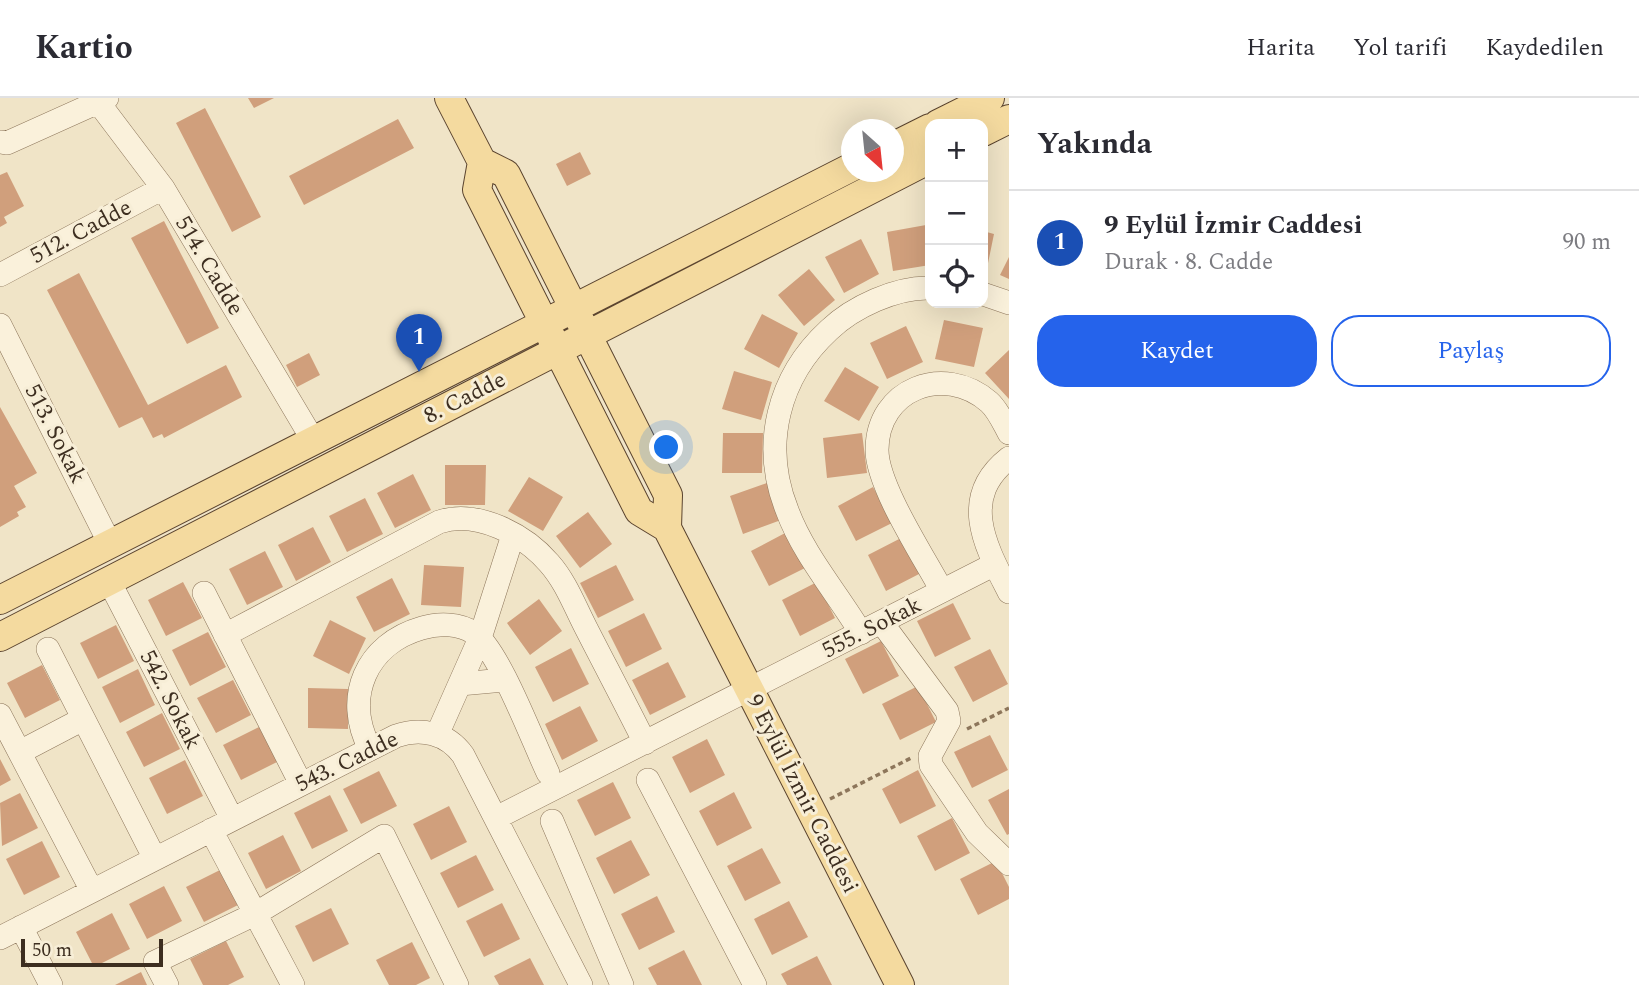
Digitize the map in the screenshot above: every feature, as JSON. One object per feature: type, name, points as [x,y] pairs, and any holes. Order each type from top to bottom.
[{"type":"main road","name":"9 Eylül İzmir Caddesi","points":[[449,98],[482,162],[506,174],[668,495],[667,528],[900,985]]},
{"type":"main road","points":[[948,119],[990,98]]},
{"type":"main road","points":[[988,130],[1009,119]]},
{"type":"main road","points":[[904,141],[925,130]]},
{"type":"main road","name":"9 Eylül İzmir Caddesi","points":[[482,162],[477,190],[543,322],[639,511],[667,528]]},
{"type":"main road","name":"8. Cadde","points":[[0,637],[925,162]]},
{"type":"main road","name":"8. Cadde","points":[[0,600],[841,173]]},
{"type":"street","points":[[0,142],[7,143],[100,100]]},
{"type":"street","name":"514. Cadde","points":[[100,100],[163,188],[313,440]]},
{"type":"street","name":"512. Cadde","points":[[0,275],[163,188]]},
{"type":"street","points":[[861,634],[787,512],[775,462],[779,410],[786,385],[800,362],[836,323],[881,299],[925,289]]},
{"type":"street","points":[[988,296],[1009,303]]},
{"type":"street","name":"513. Sokak","points":[[0,325],[110,544]]},
{"type":"street","points":[[943,592],[883,478],[877,450],[884,416],[902,396],[949,382],[976,393],[990,403],[1009,433]]},
{"type":"street","points":[[1009,458],[995,472],[980,503],[982,533],[1009,592]]},
{"type":"street","points":[[225,635],[447,520],[480,521],[513,535],[542,555],[561,579],[645,743]]},
{"type":"street","points":[[513,535],[480,638],[437,735],[454,744],[463,755],[580,985]]},
{"type":"street","name":"555. Sokak","points":[[496,818],[995,565]]},
{"type":"street","name":"542. Sokak","points":[[108,581],[232,819]]},
{"type":"street","points":[[204,593],[301,784]]},
{"type":"street","points":[[882,622],[947,711],[949,721],[930,756],[931,765],[978,834],[1009,864]]},
{"type":"street","points":[[370,749],[359,729],[358,705],[367,672],[383,649],[406,634],[432,625],[460,626],[480,638],[504,680],[548,773]]},
{"type":"street","points":[[48,649],[155,859]]},
{"type":"street","points":[[460,684],[504,680]]},
{"type":"street","points":[[0,715],[92,891]]},
{"type":"street","points":[[19,752],[83,719]]},
{"type":"street","name":"543. Cadde","points":[[0,938],[370,749],[405,733],[420,731],[437,735]]},
{"type":"street","points":[[648,780],[755,985]]},
{"type":"street","points":[[552,821],[622,985]]},
{"type":"street","points":[[211,830],[293,985]]},
{"type":"street","points":[[167,985],[155,962],[255,914],[384,836],[457,985]]},
{"type":"street","points":[[21,927],[51,985]]},
{"type":"building","points":[[248,98],[274,98],[254,108]]},
{"type":"building","points":[[205,108],[261,217],[232,232],[176,123]]},
{"type":"building","points":[[398,119],[414,148],[304,205],[289,176]]},
{"type":"building","points":[[580,152],[591,174],[567,186],[556,164]]},
{"type":"building","points":[[7,172],[24,206],[4,217],[7,223],[0,227],[0,175]]},
{"type":"building","points":[[164,221],[219,328],[187,344],[131,238]]},
{"type":"building","points":[[925,225],[925,266],[893,271],[887,232]]},
{"type":"building","points":[[988,232],[994,234],[988,263]]},
{"type":"building","points":[[861,239],[879,274],[844,293],[825,257]]},
{"type":"building","points":[[1009,257],[1009,279],[1000,275]]},
{"type":"building","points":[[809,269],[835,300],[804,326],[778,295]]},
{"type":"building","points":[[79,273],[148,405],[226,365],[242,397],[164,438],[162,434],[153,438],[142,417],[119,428],[47,290]]},
{"type":"building","points":[[762,314],[798,333],[779,368],[744,349]]},
{"type":"building","points":[[944,320],[983,328],[974,367],[935,359]]},
{"type":"building","points":[[906,326],[923,362],[887,379],[870,343]]},
{"type":"building","points":[[1009,350],[1009,399],[985,373]]},
{"type":"building","points":[[309,353],[320,375],[297,387],[286,365]]},
{"type":"building","points":[[845,367],[879,387],[859,421],[824,401]]},
{"type":"building","points":[[734,371],[772,382],[761,420],[722,409]]},
{"type":"building","points":[[0,407],[37,473],[14,486],[26,507],[17,512],[19,516],[0,527]]},
{"type":"building","points":[[723,433],[763,433],[762,473],[722,473]]},
{"type":"building","points":[[862,433],[867,473],[827,478],[823,438]]},
{"type":"building","points":[[445,465],[486,465],[485,505],[445,505]]},
{"type":"building","points":[[413,474],[431,510],[395,528],[377,493]]},
{"type":"building","points":[[529,477],[563,497],[543,531],[508,511]]},
{"type":"building","points":[[767,483],[781,520],[743,534],[730,496]]},
{"type":"building","points":[[873,487],[892,523],[856,541],[838,506]]},
{"type":"building","points":[[365,498],[383,534],[347,552],[329,516]]},
{"type":"building","points":[[588,512],[612,544],[580,568],[556,536]]},
{"type":"building","points":[[313,527],[331,562],[296,581],[278,545]]},
{"type":"building","points":[[787,532],[805,568],[769,586],[751,551]]},
{"type":"building","points":[[903,537],[921,573],[886,591],[868,555]]},
{"type":"building","points":[[265,551],[283,587],[247,605],[229,569]]},
{"type":"building","points":[[424,565],[464,567],[461,607],[421,605]]},
{"type":"building","points":[[616,565],[634,600],[598,618],[580,583]]},
{"type":"building","points":[[392,578],[410,614],[374,632],[356,597]]},
{"type":"building","points":[[183,582],[202,618],[166,636],[148,600]]},
{"type":"building","points":[[817,582],[835,618],[800,636],[782,600]]},
{"type":"building","points":[[539,599],[562,631],[530,655],[507,623]]},
{"type":"building","points":[[953,603],[971,639],[935,657],[917,621]]},
{"type":"building","points":[[644,613],[662,649],[626,667],[608,631]]},
{"type":"building","points":[[330,620],[366,638],[349,674],[313,656]]},
{"type":"building","points":[[116,625],[134,661],[98,679],[80,643]]},
{"type":"building","points":[[208,632],[226,667],[190,686],[172,650]]},
{"type":"building","points":[[881,641],[899,676],[863,694],[845,659]]},
{"type":"building","points":[[571,648],[589,684],[553,702],[535,667]]},
{"type":"building","points":[[990,649],[1008,684],[973,702],[954,667]]},
{"type":"building","points":[[668,662],[686,697],[650,715],[632,680]]},
{"type":"building","points":[[42,665],[60,700],[25,718],[7,683]]},
{"type":"building","points":[[138,669],[155,705],[120,723],[102,687]]},
{"type":"building","points":[[233,680],[251,715],[216,733],[197,698]]},
{"type":"building","points":[[918,686],[936,722],[900,740],[882,704]]},
{"type":"building","points":[[308,688],[348,689],[348,729],[308,728]]},
{"type":"building","points":[[580,706],[598,741],[562,760],[545,724]]},
{"type":"building","points":[[162,713],[180,749],[144,767],[126,732]]},
{"type":"building","points":[[259,727],[277,762],[241,780],[223,745]]},
{"type":"building","points":[[990,735],[1008,770],[972,788],[954,752]]},
{"type":"building","points":[[707,739],[725,775],[690,793],[672,757]]},
{"type":"building","points":[[0,759],[11,780],[0,786]]},
{"type":"building","points":[[185,760],[203,796],[167,814],[149,778]]},
{"type":"building","points":[[918,770],[936,806],[900,824],[882,789]]},
{"type":"building","points":[[379,771],[397,806],[361,824],[343,789]]},
{"type":"building","points":[[613,782],[631,818],[595,836],[577,800]]},
{"type":"building","points":[[1009,789],[1009,834],[1007,835],[988,800]]},
{"type":"building","points":[[734,792],[752,828],[717,846],[699,811]]},
{"type":"building","points":[[20,793],[38,828],[2,846],[0,803]]},
{"type":"building","points":[[330,795],[348,831],[312,849],[294,813]]},
{"type":"building","points":[[449,806],[467,842],[431,860],[413,824]]},
{"type":"building","points":[[952,818],[970,853],[935,871],[917,836]]},
{"type":"building","points":[[283,835],[301,871],[266,889],[248,853]]},
{"type":"building","points":[[631,840],[650,875],[614,894],[596,858]]},
{"type":"building","points":[[42,841],[60,877],[24,895],[6,859]]},
{"type":"building","points":[[762,848],[781,883],[745,901],[727,866]]},
{"type":"building","points":[[476,855],[494,890],[458,908],[440,873]]},
{"type":"building","points":[[996,861],[1009,887],[1009,899],[978,915],[960,879]]},
{"type":"building","points":[[222,869],[240,904],[204,922],[186,887]]},
{"type":"building","points":[[164,886],[182,921],[147,939],[129,904]]},
{"type":"building","points":[[657,896],[675,932],[639,950],[621,914]]},
{"type":"building","points":[[789,901],[808,937],[772,955],[754,919]]},
{"type":"building","points":[[502,903],[520,939],[484,957],[466,921]]},
{"type":"building","points":[[331,908],[349,944],[313,962],[295,926]]},
{"type":"building","points":[[112,913],[130,949],[94,967],[76,932]]},
{"type":"building","points":[[226,941],[244,977],[228,985],[203,985],[190,959]]},
{"type":"building","points":[[412,942],[430,978],[416,985],[389,985],[376,960]]},
{"type":"building","points":[[684,950],[702,985],[657,985],[648,968]]},
{"type":"building","points":[[817,956],[832,985],[787,985],[781,974]]},
{"type":"building","points":[[530,958],[544,985],[499,985],[494,976]]},
{"type":"building","points":[[141,972],[147,985],[115,985]]},
{"type":"place","name":"9 Eylül İzmir Caddesi","points":[[419,372]]}]
